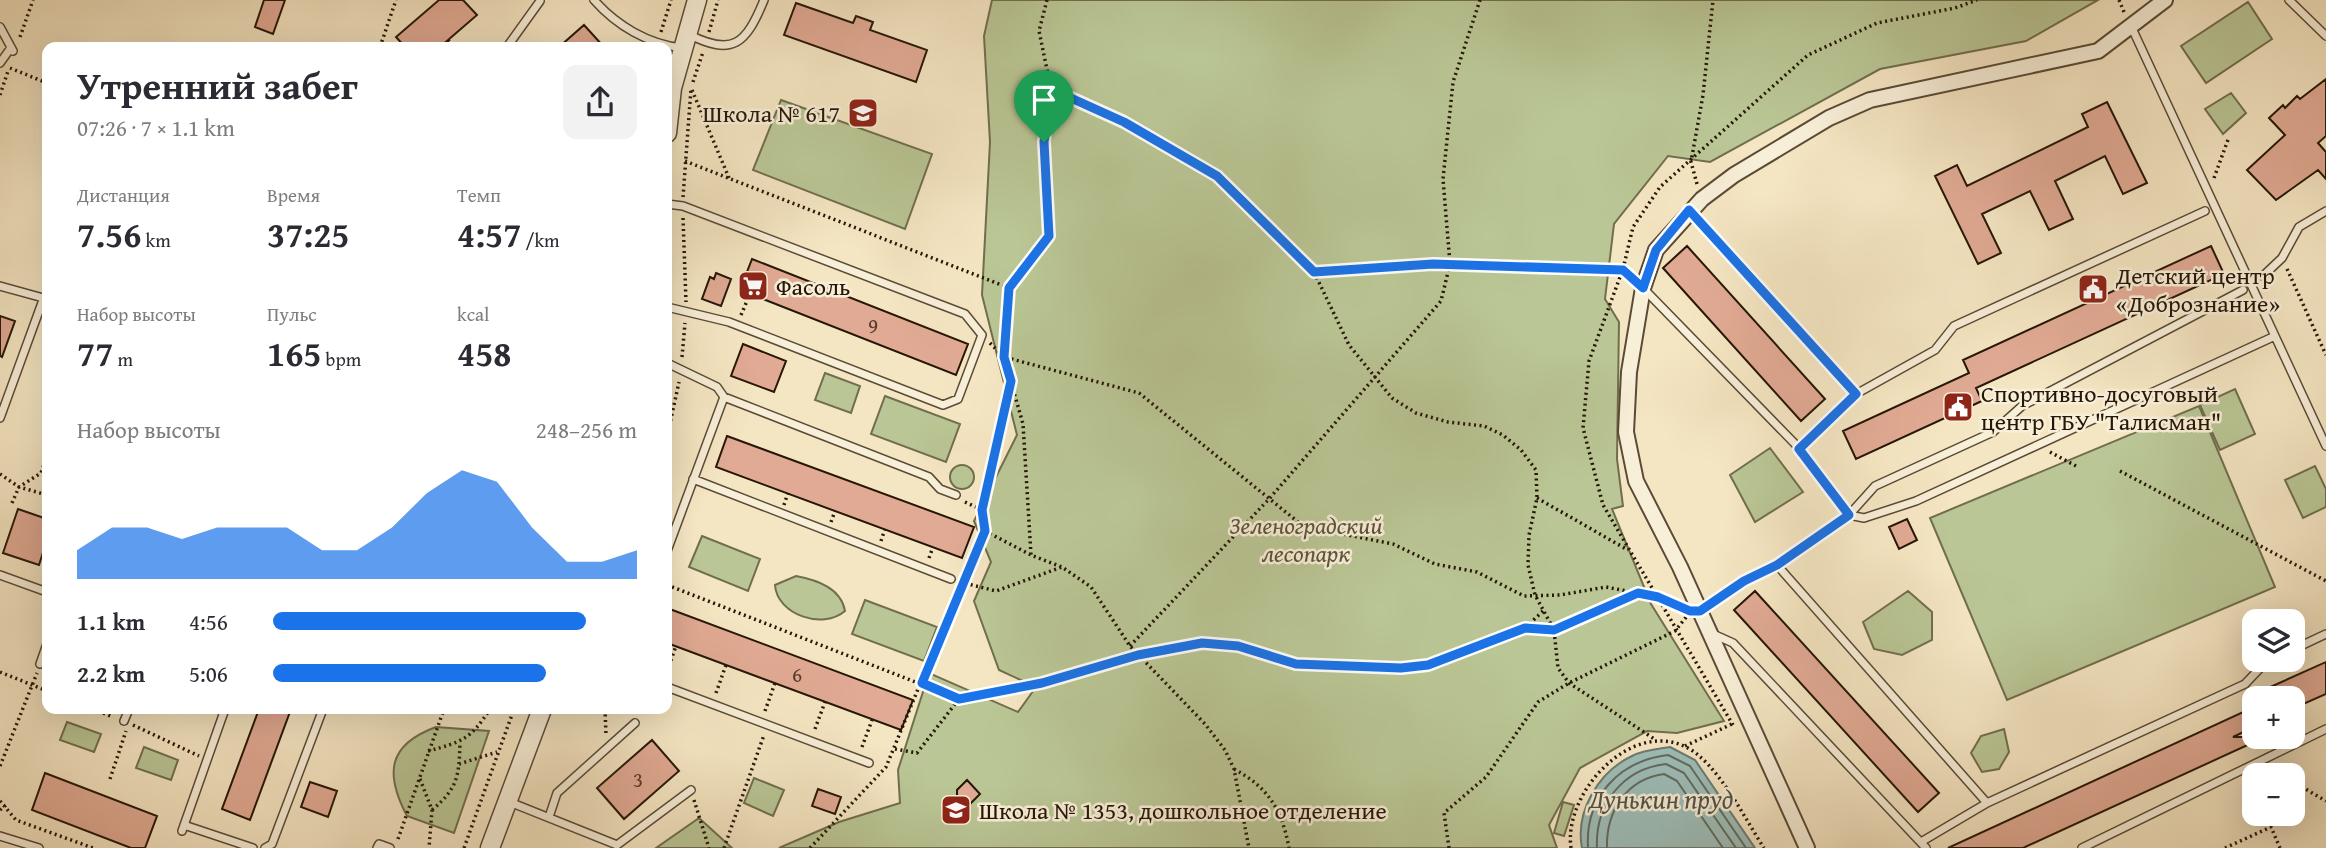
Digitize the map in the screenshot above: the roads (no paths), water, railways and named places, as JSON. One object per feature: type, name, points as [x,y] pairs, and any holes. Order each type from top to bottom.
[{"type":"street","points":[[672,88],[697,0]]},
{"type":"street","points":[[1807,848],[1700,611],[1636,481],[1626,432],[1629,372],[1643,288],[1656,250],[1689,210],[1702,199],[1734,175],[1829,118],[1870,100],[2098,51],[2165,0]]},
{"type":"street","points":[[490,848],[540,714]]},
{"type":"lane","points":[[511,42],[540,0],[551,0]]},
{"type":"lane","points":[[594,0],[624,27],[647,42]]},
{"type":"lane","points":[[672,43],[685,41],[725,47],[737,44],[754,25],[764,0]]},
{"type":"lane","points":[[2289,0],[2325,32]]},
{"type":"lane","points":[[2131,26],[2326,446]]},
{"type":"lane","points":[[0,27],[12,50],[0,63]]},
{"type":"lane","points":[[672,205],[683,206],[965,314],[982,335],[958,399],[943,405],[737,325],[672,308]]},
{"type":"lane","points":[[1689,210],[1856,394],[1935,350],[1954,326],[2205,211]]},
{"type":"lane","points":[[2263,276],[2282,258],[2300,227],[2326,211]]},
{"type":"lane","points":[[0,285],[42,299]]},
{"type":"lane","points":[[1643,288],[1799,449],[1849,515],[1864,518],[1916,502],[2275,336]]},
{"type":"lane","points":[[1700,611],[1744,581],[1777,565],[1849,515],[1875,485],[1993,432],[2022,406],[2243,290]]},
{"type":"lane","points":[[0,418],[42,308]]},
{"type":"lane","points":[[672,365],[717,387],[723,397],[929,477],[940,489],[956,495]]},
{"type":"lane","points":[[672,537],[723,397]]},
{"type":"lane","points":[[693,479],[951,579]]},
{"type":"lane","points":[[1777,565],[1987,803]]},
{"type":"lane","points":[[0,575],[42,590]]},
{"type":"lane","points":[[1710,633],[1733,643],[1924,845],[1987,803],[2245,684],[2256,672]]},
{"type":"lane","points":[[2305,644],[2326,634]]},
{"type":"lane","points":[[40,664],[42,658]]},
{"type":"lane","points":[[672,689],[869,763]]},
{"type":"lane","points":[[124,721],[127,714]]},
{"type":"lane","points":[[223,714],[183,828],[253,848]]},
{"type":"lane","points":[[265,848],[272,844],[321,714]]},
{"type":"lane","points":[[549,817],[557,793],[635,723]]},
{"type":"lane","points":[[2082,848],[2326,729]]},
{"type":"lane","points":[[506,801],[617,845],[691,790]]},
{"type":"lane","points":[[0,836],[39,848]]},
{"type":"lane","points":[[377,848],[379,844],[390,848]]},
{"type":"water","name":"Дунькин пруд","points":[[1670,747],[1695,760],[1755,848],[1582,848],[1582,821],[1599,783],[1620,763],[1632,756]]},
{"type":"place","name":"Школа № 617","points":[[863,113]]},
{"type":"place","name":"Фасоль","points":[[753,286]]},
{"type":"place","name":"Детский центр «Добрознание»","points":[[2093,289]]},
{"type":"place","name":"Спортивно-досуговый центр ГБУ \"Талисман\"","points":[[1958,407]]},
{"type":"place","name":"Школа № 1353, дошкольное отделение","points":[[956,810]]},
{"type":"park label","name":"Зеленоградский лесопарк","points":[[1306,539]]}]
